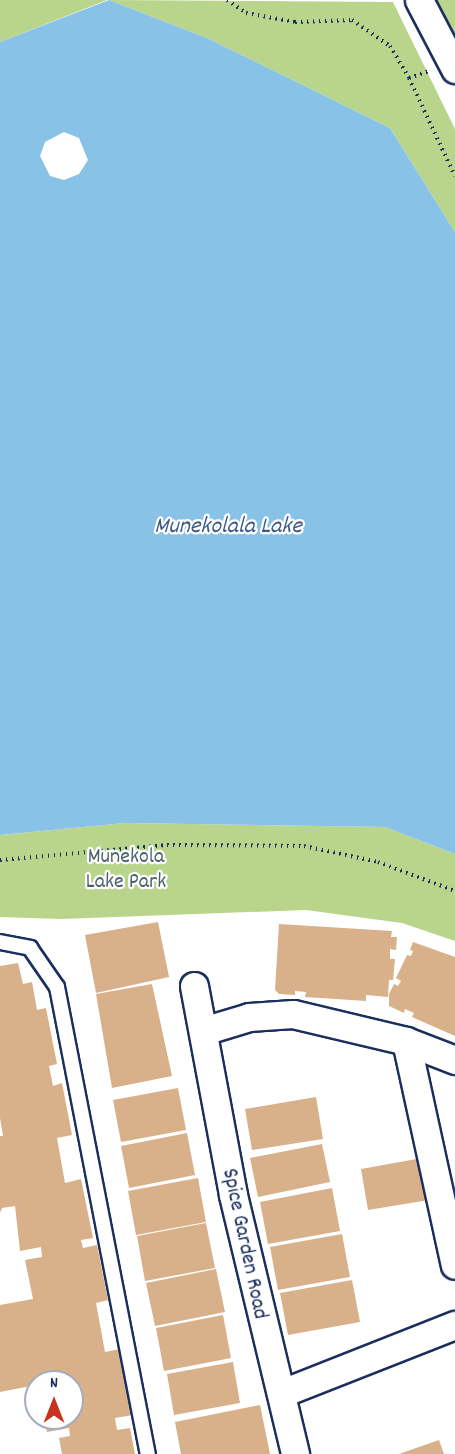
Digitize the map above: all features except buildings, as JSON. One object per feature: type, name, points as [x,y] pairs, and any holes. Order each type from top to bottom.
[{"type":"street","points":[[419,0],[453,64]]},
{"type":"street","name":"Spice Garden Road","points":[[194,986],[251,1277],[282,1394],[295,1454]]},
{"type":"street","points":[[203,1031],[249,1017],[293,1014],[406,1041],[455,1060]]},
{"type":"street","points":[[406,1041],[455,1265]]},
{"type":"street","points":[[282,1394],[455,1325]]},
{"type":"lane","points":[[0,942],[30,948],[57,987],[148,1454]]},
{"type":"path","points":[[227,0],[246,13],[295,22],[352,20],[390,46],[409,78],[455,176]]},
{"type":"path","points":[[409,78],[453,64]]},
{"type":"path","points":[[0,860],[167,845],[304,846],[378,862],[455,891]]},
{"type":"green space","points":[[0,0],[107,0],[0,42]]},
{"type":"green space","points":[[109,0],[393,2],[455,129],[455,232],[390,128],[207,38]]},
{"type":"green space","points":[[434,0],[455,0],[455,41]]},
{"type":"green space","name":"Munekola Lake Park","points":[[125,823],[385,827],[455,854],[455,941],[402,923],[306,910],[61,919],[0,917],[0,835]]},
{"type":"water","name":"Munekolala Lake","points":[[109,0],[207,38],[390,128],[455,232],[455,854],[385,827],[125,823],[0,835],[0,42]],"holes":[[[64,132],[79,138],[88,160],[79,174],[64,180],[50,176],[40,156],[45,142]]]}]
